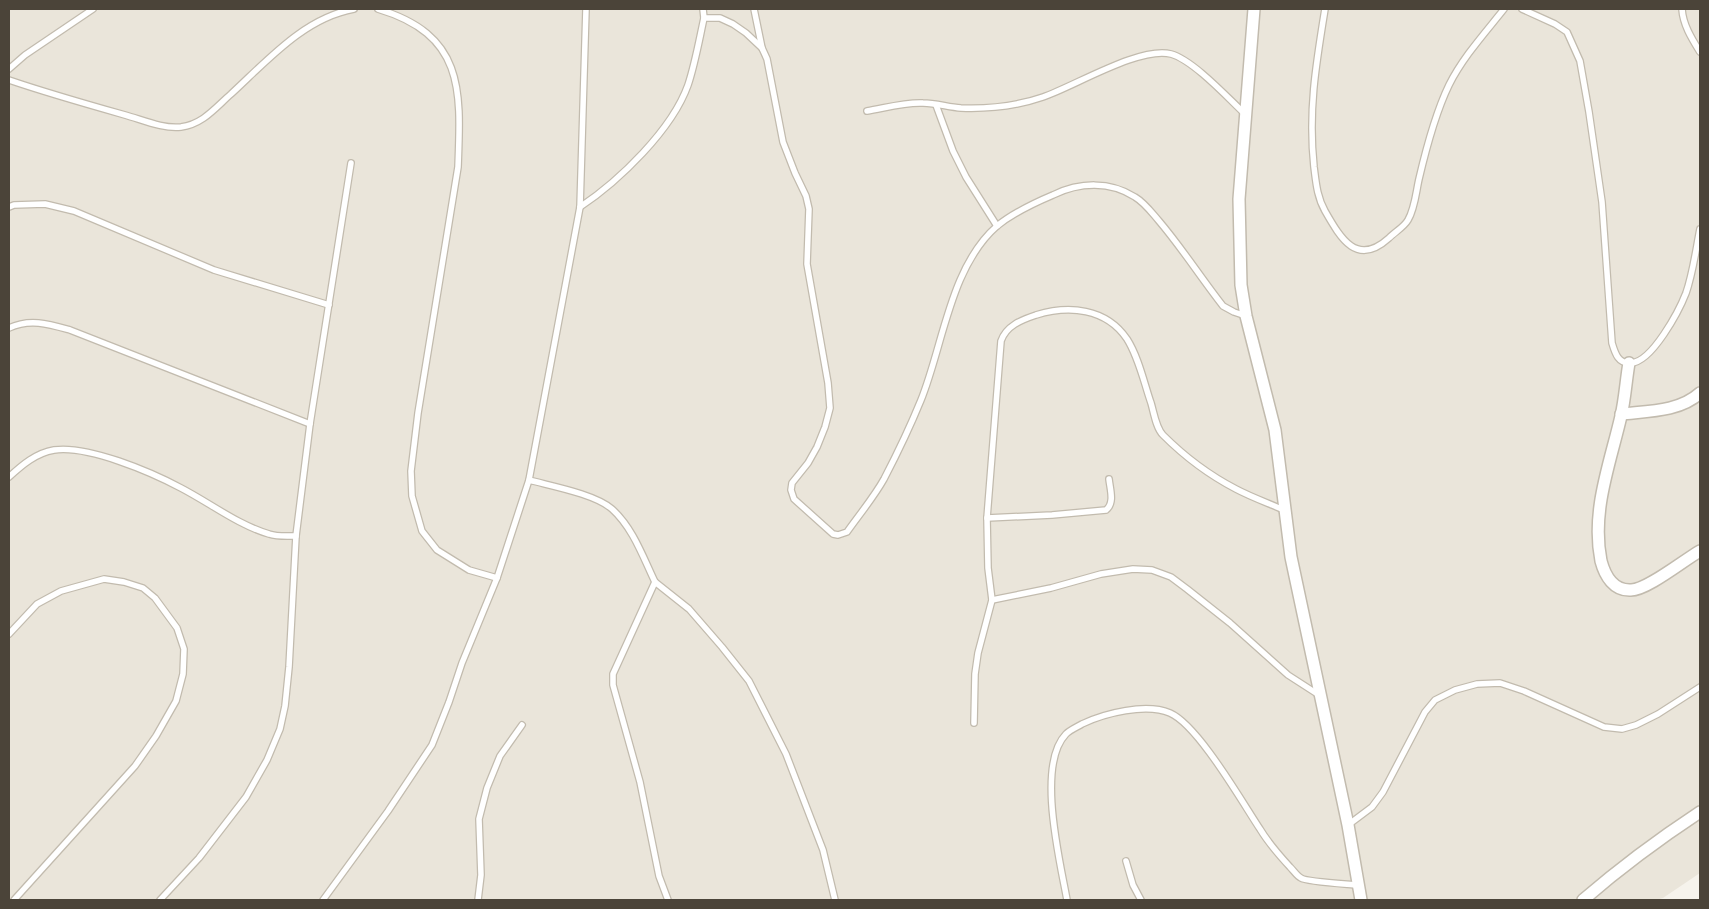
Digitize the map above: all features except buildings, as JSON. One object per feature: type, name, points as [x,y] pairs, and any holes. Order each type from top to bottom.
[{"type":"street","points":[[1254,9],[1239,198],[1241,286],[1246,316],[1275,430],[1292,557],[1348,825],[1360,900]]},
{"type":"street","points":[[1629,363],[1621,414],[1602,490],[1597,529],[1599,550],[1607,578],[1622,590],[1643,587],[1700,551]]},
{"type":"street","points":[[1621,414],[1672,408],[1690,401],[1700,393]]},
{"type":"street","points":[[1583,900],[1606,879],[1659,839],[1700,812]]},
{"type":"lane","points":[[9,69],[26,55],[93,9]]},
{"type":"lane","points":[[9,80],[44,92],[170,127],[184,126],[197,123],[210,115],[272,56],[306,28],[324,18],[354,9]]},
{"type":"lane","points":[[378,9],[405,19],[427,32],[439,45],[449,62],[458,89],[458,168],[418,412],[411,471],[412,496],[422,531],[437,550],[469,570],[498,578]]},
{"type":"lane","points":[[322,900],[393,804],[432,745],[462,663],[498,578],[528,480],[580,207],[586,9]]},
{"type":"lane","points":[[580,207],[596,197],[632,164],[658,136],[677,108],[687,86],[696,57],[704,18],[703,9]]},
{"type":"lane","points":[[754,9],[762,48],[769,68],[783,142],[806,196],[809,209],[807,264],[828,383],[830,408],[817,447],[808,463],[792,483],[790,490],[794,499],[833,534],[838,535],[847,532],[883,480],[921,400],[950,304],[979,245],[998,226],[1030,205],[1058,192],[1087,184],[1107,186],[1125,191],[1138,199],[1176,241],[1223,306],[1246,316]]},
{"type":"lane","points":[[1325,9],[1312,100],[1311,142],[1317,187],[1325,211],[1343,238],[1355,250],[1366,251],[1377,247],[1408,220],[1415,200],[1430,139],[1449,86],[1468,54],[1504,9]]},
{"type":"lane","points":[[1522,9],[1556,24],[1567,32],[1580,61],[1590,112],[1602,202],[1612,343],[1619,359],[1629,363],[1641,360],[1652,352],[1665,333],[1686,293],[1700,229]]},
{"type":"lane","points":[[1682,9],[1682,16],[1700,52]]},
{"type":"lane","points":[[704,18],[720,18],[733,24],[762,48]]},
{"type":"lane","points":[[867,111],[917,103],[960,108],[988,108],[1015,104],[1042,97],[1071,86],[1115,64],[1147,55],[1171,54],[1184,60],[1245,114]]},
{"type":"lane","points":[[936,105],[953,151],[966,177],[998,226]]},
{"type":"lane","points":[[160,900],[199,858],[246,797],[280,729],[290,667],[296,536],[310,424],[351,163]]},
{"type":"lane","points":[[9,207],[14,205],[45,204],[74,211],[214,270],[329,305]]},
{"type":"lane","points":[[974,723],[975,674],[978,653],[992,600],[988,568],[988,518],[1002,342],[1004,335],[1011,326],[1028,318],[1058,310],[1075,309],[1100,315],[1114,324],[1127,340],[1135,358],[1161,433],[1194,463],[1212,475],[1237,490],[1286,511]]},
{"type":"lane","points":[[9,328],[16,324],[29,322],[47,323],[70,330],[310,424]]},
{"type":"lane","points":[[9,477],[30,459],[48,451],[65,449],[97,454],[120,461],[180,487],[244,524],[269,534],[296,536]]},
{"type":"lane","points":[[528,480],[595,499],[611,508],[627,526],[655,582],[689,609],[749,681],[786,754],[823,850],[835,900]]},
{"type":"lane","points":[[988,518],[1106,510],[1111,504],[1109,480]]},
{"type":"lane","points":[[992,600],[1051,588],[1100,574],[1132,569],[1152,570],[1171,577],[1182,585],[1230,623],[1288,675],[1321,696]]},
{"type":"lane","points":[[9,634],[37,604],[61,591],[104,579],[124,582],[143,588],[155,598],[177,628],[184,649],[184,674],[176,701],[135,766],[14,900]]},
{"type":"lane","points":[[655,582],[613,674],[613,685],[640,782],[659,876],[668,900]]},
{"type":"lane","points":[[1348,825],[1372,807],[1383,792],[1424,712],[1435,700],[1455,690],[1477,684],[1500,684],[1524,691],[1604,727],[1622,729],[1636,725],[1658,714],[1700,687]]},
{"type":"lane","points":[[1067,900],[1054,830],[1051,792],[1051,781],[1060,744],[1066,734],[1086,722],[1110,714],[1151,708],[1170,713],[1179,718],[1204,745],[1272,848],[1302,879],[1357,885]]},
{"type":"lane","points":[[478,900],[481,875],[479,819],[487,788],[500,756],[522,725]]},
{"type":"lane","points":[[1126,861],[1133,885],[1141,900]]},
{"type":"shaded area","points":[[9,9],[1700,9],[1700,873],[1663,898],[1656,900],[9,900]]}]
